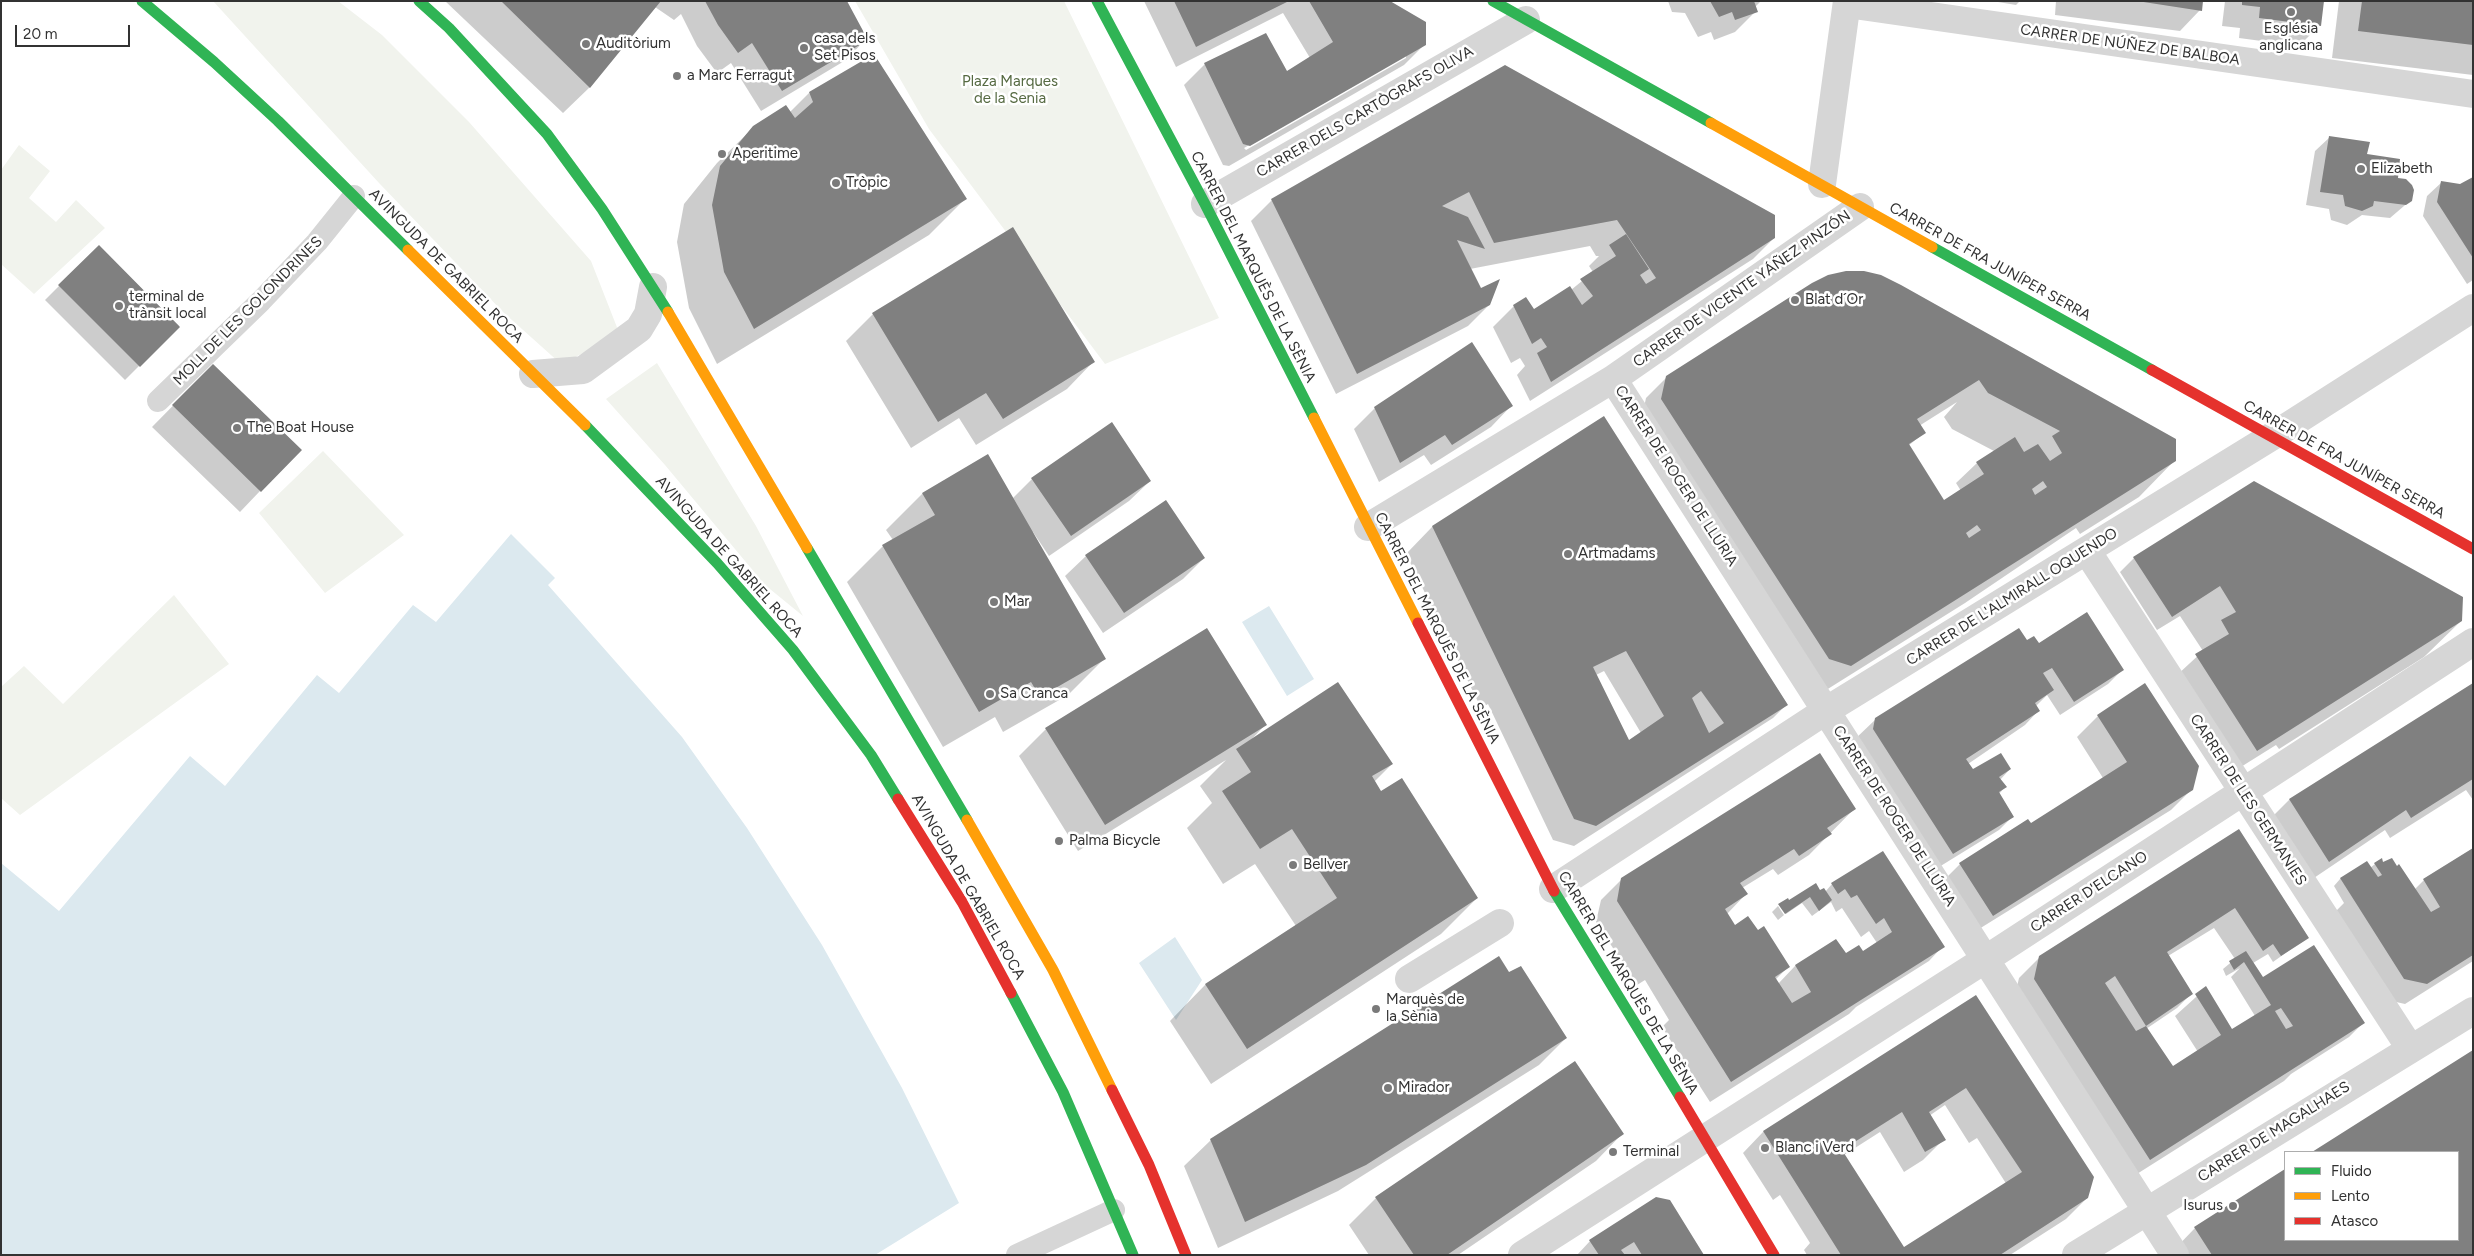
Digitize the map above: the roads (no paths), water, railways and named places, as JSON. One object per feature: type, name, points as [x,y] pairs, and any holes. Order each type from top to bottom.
[{"type":"main road","name":"AVINGUDA DE GABRIEL ROCA","points":[[142,1],[214,62],[354,196],[533,374],[717,563],[793,650],[871,755],[940,865],[1003,976],[1063,1092],[1133,1255]]},
{"type":"main road","points":[[419,1],[449,28],[546,134],[602,209],[653,287],[960,807],[1053,970],[1149,1165],[1186,1255]]},
{"type":"main road","name":"CARRER DEL MARQUÈS DE LA SÈNIA","points":[[1097,1],[1205,204],[1553,889],[1658,1059],[1703,1139],[1774,1255]]},
{"type":"main road","name":"CARRER DE FRA JUNÍPER SERRA","points":[[1493,1],[2473,550]]},
{"type":"street","points":[[1822,184],[1847,2]]},
{"type":"street","name":"CARRER DE NÚÑEZ DE BALBOA","points":[[1847,2],[2473,94]]},
{"type":"street","name":"CARRER DELS CARTÒGRAFS OLIVA","points":[[1205,204],[1526,20]]},
{"type":"street","name":"CARRER DE VICENTE YÁÑEZ PINZÓN","points":[[1368,527],[1613,378],[1860,207]]},
{"type":"street","points":[[533,374],[583,370],[639,329],[648,314],[653,287]]},
{"type":"street","name":"CARRER DE L'ALMIRALL OQUENDO","points":[[1553,889],[1826,710],[2271,437],[2473,308]]},
{"type":"street","name":"CARRER DE ROGER DE LLÚRIA","points":[[1613,378],[2175,1255]]},
{"type":"street","name":"CARRER DE LES GERMANIES","points":[[2087,551],[2243,794],[2410,1048]]},
{"type":"street","name":"CARRER D'ELCANO","points":[[1522,1255],[2243,794],[2473,642]]},
{"type":"street","points":[[1409,980],[1500,923]]},
{"type":"street","name":"CARRER DE MAGALHAES","points":[[2076,1255],[2473,1011]]},
{"type":"lane","name":"MOLL DE LES GOLONDRINES","points":[[158,401],[261,301],[317,242],[354,196]]},
{"type":"lane","points":[[1017,1255],[1114,1210]]},
{"type":"place","name":"Església anglicana","points":[[2291,12]]},
{"type":"place","name":"Auditòrium","points":[[586,44]]},
{"type":"place","name":"casa dels Set Pisos","points":[[804,48]]},
{"type":"place","name":"a Marc Ferragut","points":[[677,76]]},
{"type":"place","name":"Aperitime","points":[[722,154]]},
{"type":"place","name":"Elizabeth","points":[[2361,169]]},
{"type":"place","name":"Tròpic","points":[[836,183]]},
{"type":"place","name":"Blat d´Or","points":[[1795,300]]},
{"type":"place","name":"terminal de trànsit local","points":[[119,306]]},
{"type":"place","name":"The Boat House","points":[[237,428]]},
{"type":"place","name":"Artmadams","points":[[1568,554]]},
{"type":"place","name":"Mar","points":[[994,602]]},
{"type":"place","name":"Sa Cranca","points":[[990,694]]},
{"type":"place","name":"Palma Bicycle","points":[[1059,841]]},
{"type":"place","name":"Bellver","points":[[1293,865]]},
{"type":"place","name":"Marquès de la Sènia","points":[[1376,1009]]},
{"type":"place","name":"Mirador","points":[[1388,1088]]},
{"type":"place","name":"Blanc i Verd","points":[[1765,1148]]},
{"type":"place","name":"Terminal","points":[[1613,1152]]},
{"type":"place","name":"Isurus","points":[[2233,1206]]},
{"type":"park label","name":"Plaza Marques de la Senia","points":[[1010,90]]}]
